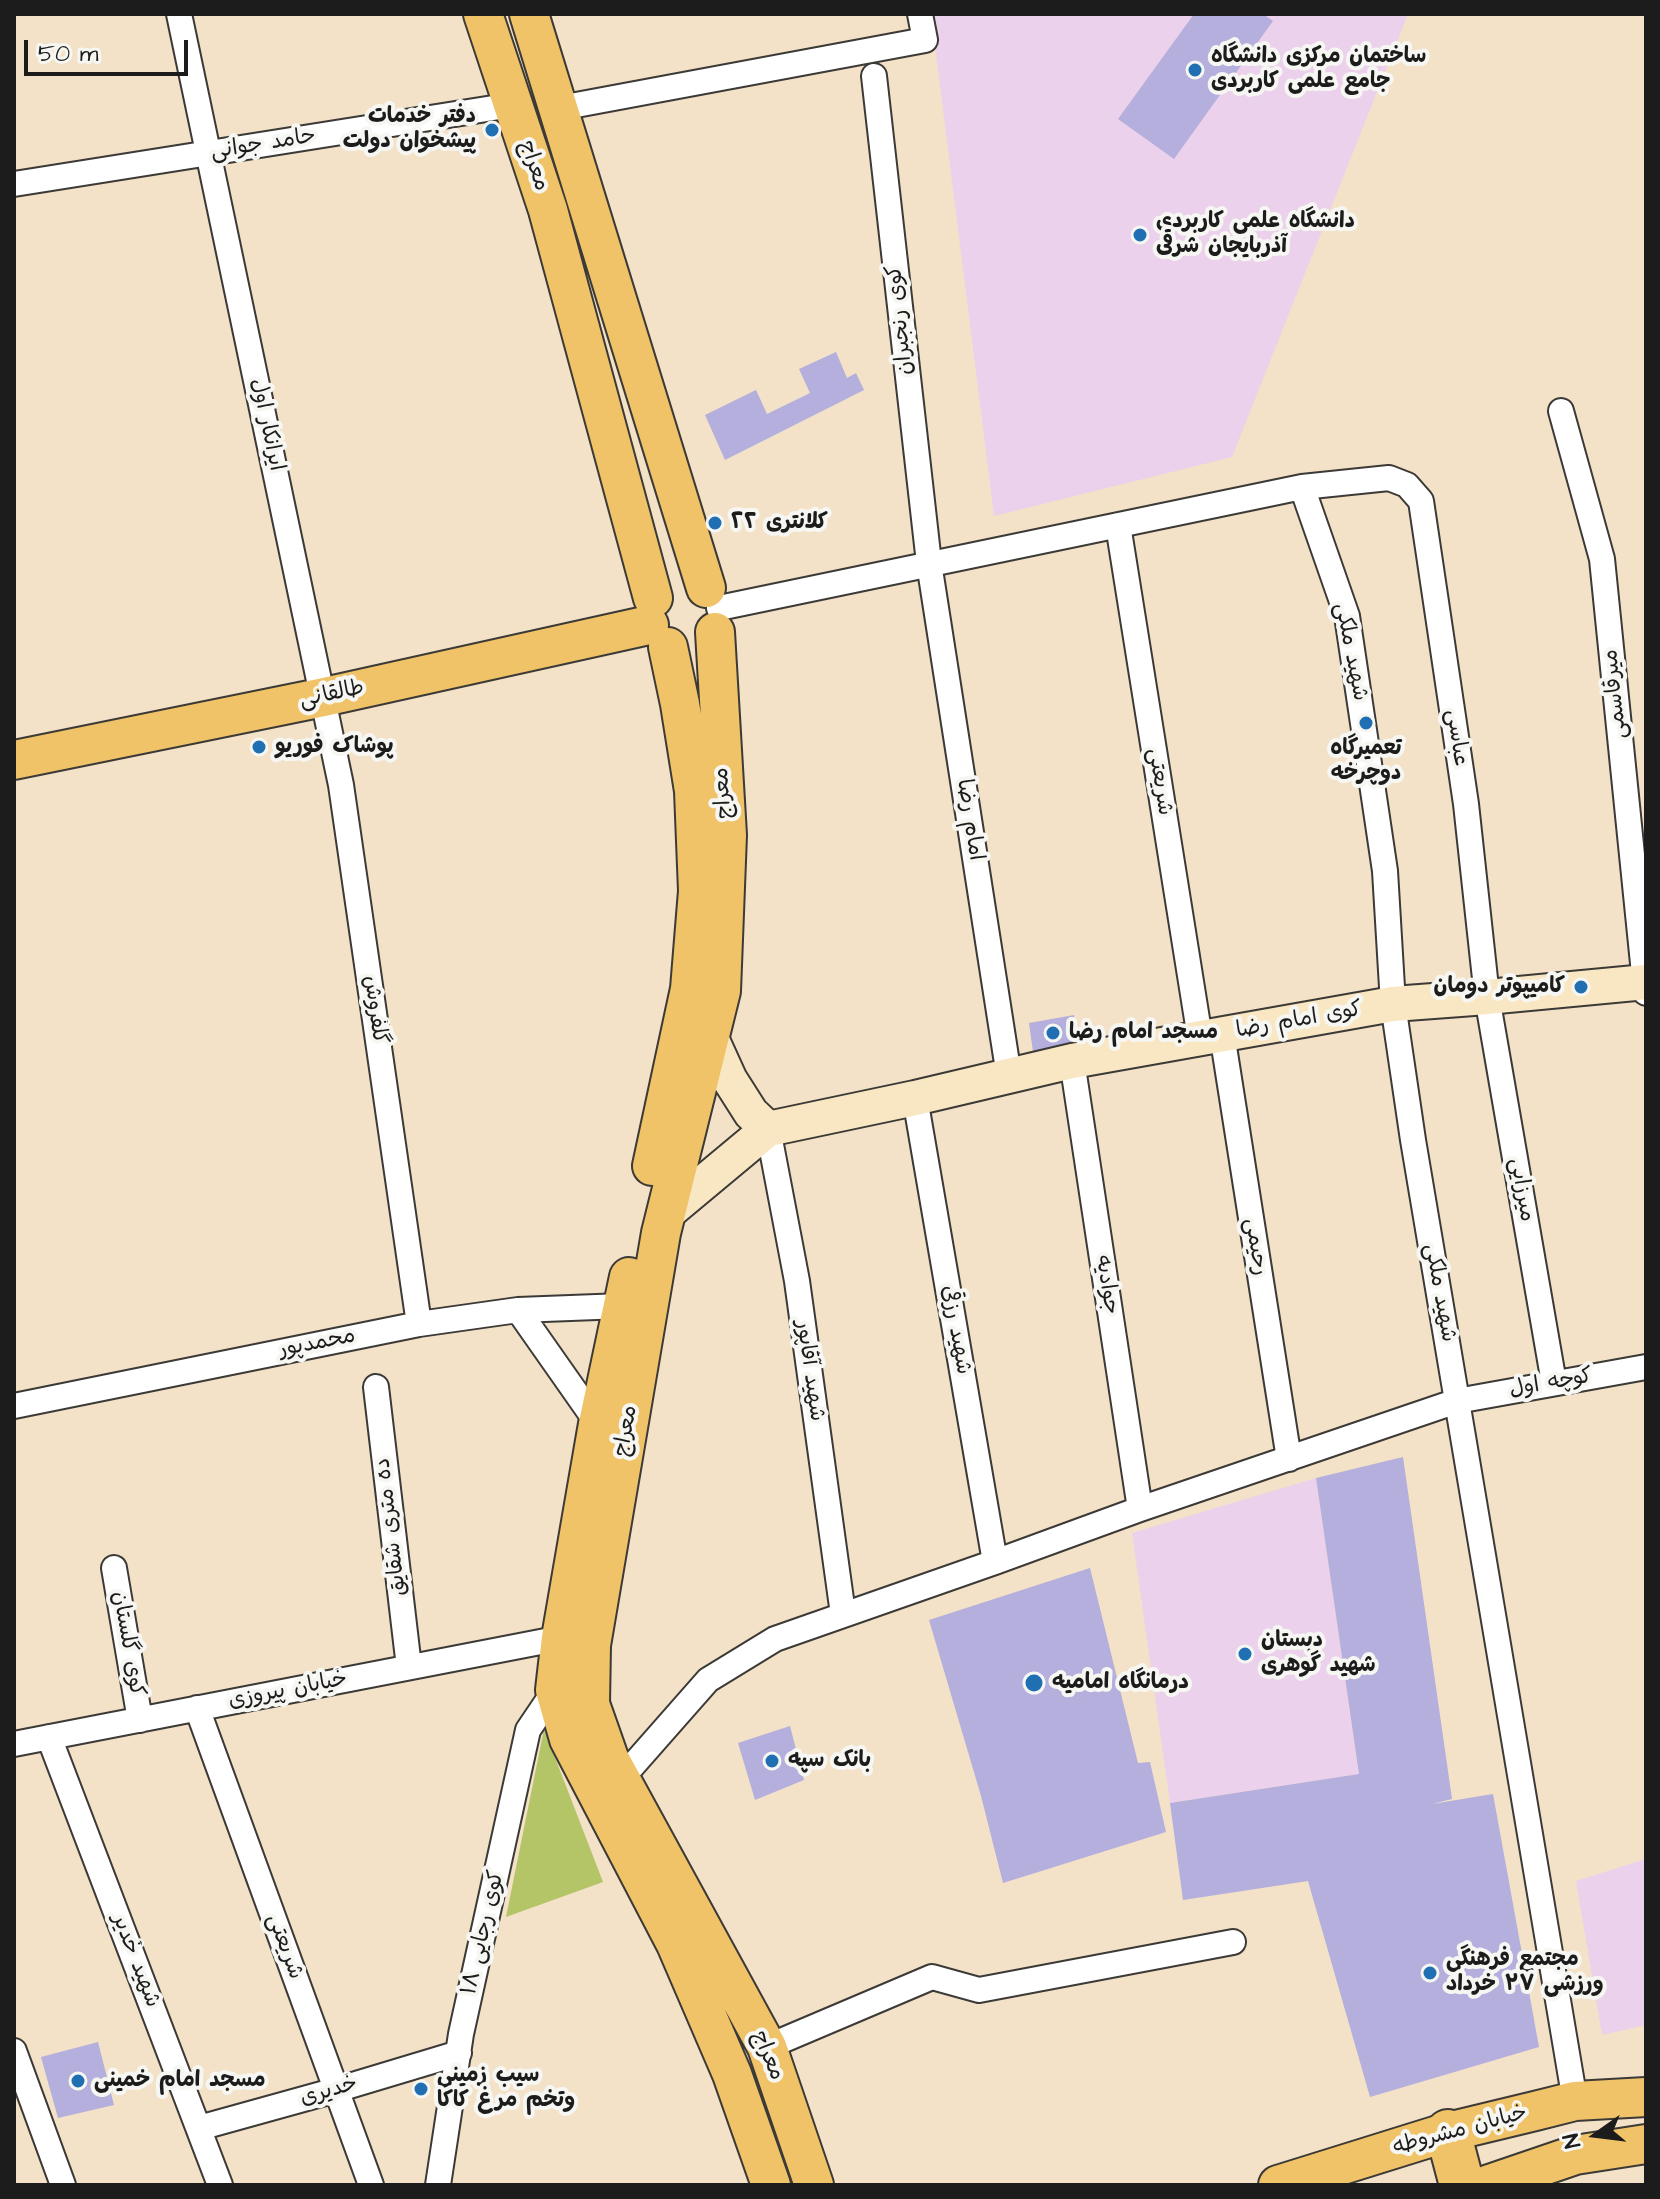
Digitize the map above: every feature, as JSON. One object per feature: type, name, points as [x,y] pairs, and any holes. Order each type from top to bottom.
[{"type":"highway","points":[[1448,2132],[1462,2185]]},
{"type":"main road","name":"معراج","points":[[483,14],[548,210],[656,624],[680,704],[694,791],[698,891],[690,989],[598,1424],[555,1690],[569,1739],[676,1944],[732,2074],[771,2185]]},
{"type":"main road","name":"معراج","points":[[529,14],[713,609],[727,835],[721,991],[666,1214],[591,1645],[590,1704],[620,1780],[767,2047],[814,2185]]},
{"type":"main road","points":[[671,582],[695,582],[713,609],[709,641],[689,651],[678,651],[656,624],[660,588],[671,582]]},
{"type":"main road","name":"طالقانی","points":[[14,760],[324,697],[656,624]]},
{"type":"main road","name":"خیابان مشروطه","points":[[1278,2185],[1448,2132],[1575,2101],[1646,2097]]},
{"type":"main road","points":[[1487,2185],[1575,2155],[1646,2144]]},
{"type":"street","name":"ایرانکار اول","points":[[179,14],[324,697]]},
{"type":"street","points":[[560,108],[925,40],[920,14]]},
{"type":"street","name":"کوی رنجبران","points":[[874,76],[929,563]]},
{"type":"street","name":"حامد جوانی","points":[[14,184],[512,105]]},
{"type":"street","name":"میرقاسمی","points":[[1561,411],[1602,559],[1645,986]]},
{"type":"street","name":"عباسی","points":[[1302,487],[1389,478],[1407,485],[1421,501],[1466,804],[1487,997]]},
{"type":"street","points":[[713,609],[1302,487]]},
{"type":"street","name":"شهید ملکی","points":[[1302,487],[1347,616],[1385,871],[1393,1004],[1413,1140],[1575,2101]]},
{"type":"street","name":"شریعتی","points":[[1118,525],[1211,1036]]},
{"type":"street","name":"امام رضا","points":[[929,563],[1009,1076]]},
{"type":"street","name":"گلفروش","points":[[324,697],[341,785],[419,1324]]},
{"type":"street","name":"کوی امام رضا","points":[[768,1129],[1072,1061],[1393,1004],[1645,986]]},
{"type":"street","name":"میرزایی","points":[[1487,997],[1554,1383]]},
{"type":"street","points":[[666,1214],[768,1129],[751,1113],[730,1080],[710,1036]]},
{"type":"street","name":"رحیمی","points":[[1211,1036],[1289,1459]]},
{"type":"street","name":"جوادیه","points":[[1072,1061],[1140,1509]]},
{"type":"street","name":"شهید رزقی","points":[[915,1098],[995,1562]]},
{"type":"street","name":"شهید آقاپور","points":[[768,1129],[797,1281],[843,1614]]},
{"type":"street","name":"محمدپور","points":[[14,1406],[419,1324],[518,1310],[623,1306]]},
{"type":"street","points":[[518,1310],[598,1424]]},
{"type":"street","name":"کوچه اول","points":[[620,1780],[708,1680],[775,1639],[1140,1509],[1457,1401],[1646,1367]]},
{"type":"street","name":"ده متری شقایق","points":[[376,1387],[409,1667]]},
{"type":"street","name":"کوی گلستان","points":[[114,1568],[140,1720]]},
{"type":"street","name":"خیابان پیروزی","points":[[14,1744],[561,1638]]},
{"type":"street","name":"کوی رجایی ۱۸","points":[[438,2185],[461,2034],[528,1730],[555,1690]]},
{"type":"street","name":"شریعتی","points":[[197,1708],[371,2185]]},
{"type":"street","name":"شهید خدیر","points":[[49,1737],[220,2185]]},
{"type":"street","points":[[767,2047],[932,1977],[979,1990],[1233,1942]]},
{"type":"street","points":[[14,2051],[63,2185]]},
{"type":"street","name":"خدیری","points":[[199,2128],[459,2053]]},
{"type":"shaded area","name":"دانشگاه علمی کاربردی آذربایجان شرقی","points":[[931,14],[1408,14],[1232,457],[994,516]]},
{"type":"shaded area","name":"دبستان شهید گوهری","points":[[1316,1478],[1359,1774],[1170,1803],[1132,1533]]},
{"type":"shaded area","points":[[1646,1859],[1646,2025],[1602,2035],[1576,1881]]},
{"type":"green space","points":[[544,1729],[603,1882],[506,1917]]},
{"type":"building","name":"ساختمان مرکزی دانشگاه جامع علمی کاربردی","points":[[1194,14],[1263,14],[1273,21],[1174,159],[1118,119]]},
{"type":"building","points":[[836,352],[847,378],[856,373],[864,390],[725,460],[705,415],[756,390],[767,414],[810,393],[799,369]]},
{"type":"building","name":"مسجد امام رضا","points":[[1074,1015],[1077,1042],[1033,1052],[1029,1023]]},
{"type":"building","name":"مجتمع فرهنگی ورزشی ۲۷ خرداد","points":[[1403,1457],[1452,1799],[1432,1804],[1493,1794],[1539,2047],[1370,2097],[1308,1881],[1183,1900],[1170,1803],[1359,1774],[1316,1478]]},
{"type":"building","name":"درمانگاه امامیه","points":[[1090,1568],[1138,1763],[1150,1762],[1166,1832],[1003,1883],[929,1620]]},
{"type":"building","name":"بانک سپه","points":[[790,1726],[804,1780],[755,1800],[738,1743]]},
{"type":"building","name":"مسجد امام خمینی","points":[[98,2042],[114,2105],[58,2118],[41,2057]]},
{"type":"place","name":"ساختمان مرکزی دانشگاه جامع علمی کاربردی","points":[[1195,70]]},
{"type":"place","name":"دفتر خدمات پیشخوان دولت","points":[[492,130]]},
{"type":"place","name":"دانشگاه علمی کاربردی آذربایجان شرقی","points":[[1140,235]]},
{"type":"place","name":"کلانتری ٢٢","points":[[715,523]]},
{"type":"place","name":"تعمیرگاه دوچرخه","points":[[1366,723]]},
{"type":"place","name":"پوشاک فوریو","points":[[259,747]]},
{"type":"place","name":"کامیپوتر دومان","points":[[1581,987]]},
{"type":"place","name":"مسجد امام رضا","points":[[1053,1033]]},
{"type":"place","name":"دبستان شهید گوهری","points":[[1245,1654]]},
{"type":"place","name":"درمانگاه امامیه","points":[[1034,1683]]},
{"type":"place","name":"بانک سپه","points":[[772,1761]]},
{"type":"place","name":"مجتمع فرهنگی ورزشی ۲۷ خرداد","points":[[1430,1973]]},
{"type":"place","name":"مسجد امام خمینی","points":[[78,2081]]},
{"type":"place","name":"سیب زمینی وتخم مرغ کاکا","points":[[421,2089]]}]
